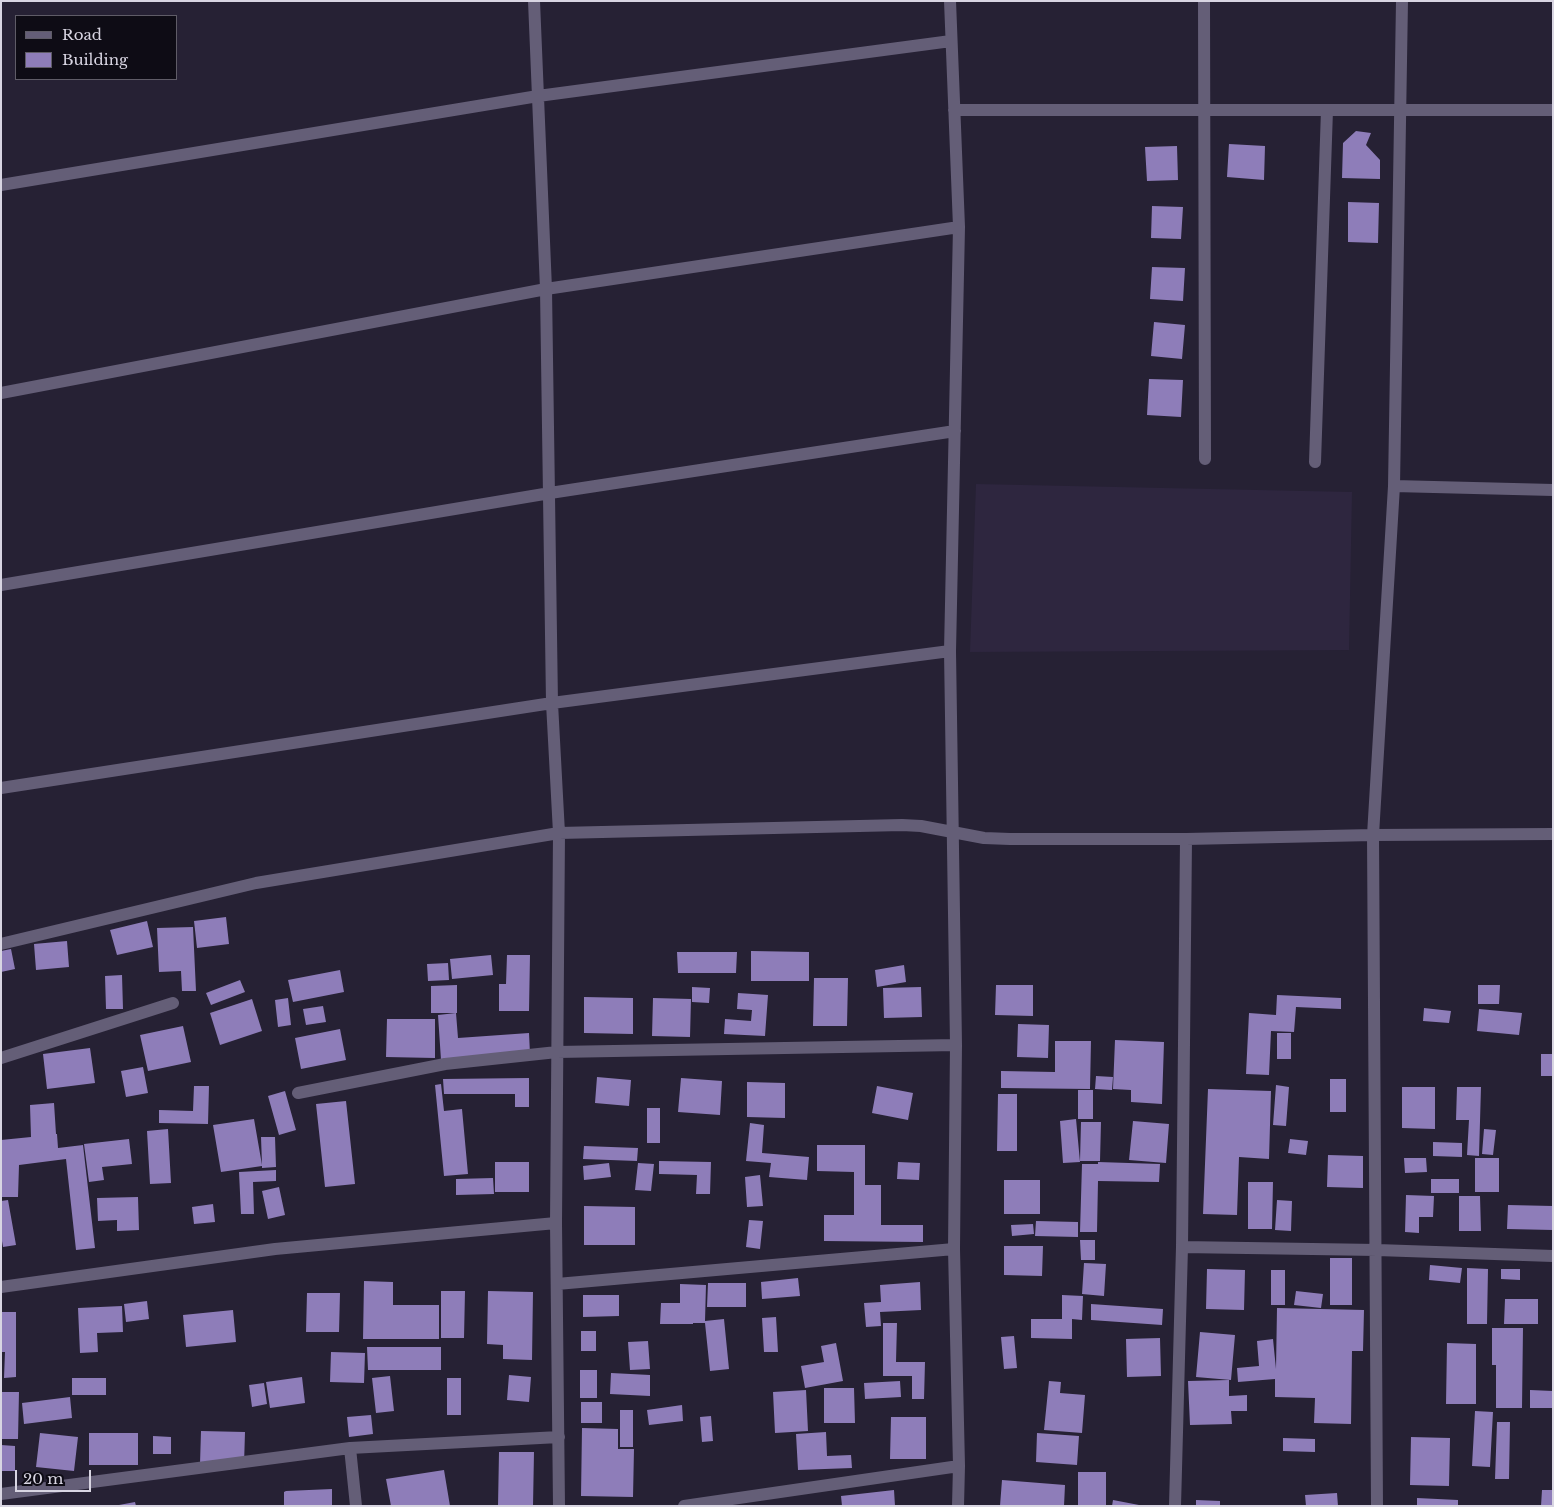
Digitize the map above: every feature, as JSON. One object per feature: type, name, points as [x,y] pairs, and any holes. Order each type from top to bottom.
[{"type":"street","points":[[534,1],[546,289],[552,703],[558,833],[556,1223],[558,1506]]},
{"type":"street","points":[[950,1],[959,227],[950,651],[954,832],[956,1046],[954,1249],[959,1466],[958,1506]]},
{"type":"street","points":[[1204,1],[1206,459]]},
{"type":"street","points":[[1377,1506],[1373,835],[1394,486],[1402,1]]},
{"type":"street","points":[[1,185],[538,96],[951,41]]},
{"type":"street","points":[[954,110],[1553,110]]},
{"type":"street","points":[[1315,462],[1327,110]]},
{"type":"street","points":[[1,393],[546,289],[959,227]]},
{"type":"street","points":[[1,585],[550,493],[955,431]]},
{"type":"street","points":[[1394,486],[1553,490]]},
{"type":"street","points":[[1,788],[552,703],[950,651]]},
{"type":"street","points":[[1,944],[256,883],[558,833],[902,825],[921,826],[984,838],[1010,839],[1186,839],[1553,834]]},
{"type":"street","points":[[1174,1506],[1182,1247],[1186,839]]},
{"type":"street","points":[[1,1058],[173,1003]]},
{"type":"street","points":[[298,1093],[445,1064],[557,1052],[956,1046]]},
{"type":"street","points":[[1,1287],[275,1249],[556,1223]]},
{"type":"street","points":[[1182,1247],[1376,1250],[1553,1256]]},
{"type":"street","points":[[557,1284],[954,1249]]},
{"type":"street","points":[[1,1494],[350,1448],[559,1437]]},
{"type":"street","points":[[350,1448],[356,1506]]},
{"type":"street","points":[[684,1506],[959,1466]]},
{"type":"shaded area","points":[[976,484],[1352,492],[1349,650],[970,652]]},
{"type":"building","points":[[1356,131],[1371,133],[1366,145],[1380,160],[1380,179],[1342,178],[1343,143]]},
{"type":"building","points":[[1229,144],[1265,146],[1264,180],[1227,177]]},
{"type":"building","points":[[1177,146],[1178,180],[1147,181],[1145,147]]},
{"type":"building","points":[[1348,202],[1379,203],[1378,243],[1348,242]]},
{"type":"building","points":[[1152,206],[1183,207],[1181,239],[1151,238]]},
{"type":"building","points":[[1152,267],[1185,268],[1183,301],[1150,299]]},
{"type":"building","points":[[1154,322],[1185,325],[1182,359],[1151,356]]},
{"type":"building","points":[[1149,379],[1183,380],[1181,417],[1147,415]]},
{"type":"building","points":[[226,917],[229,944],[197,948],[194,921]]},
{"type":"building","points":[[147,921],[153,947],[117,955],[110,930]]},
{"type":"building","points":[[193,927],[196,991],[182,991],[181,971],[159,972],[157,928]]},
{"type":"building","points":[[67,941],[69,967],[36,970],[34,944]]},
{"type":"building","points":[[11,949],[15,969],[1,972],[1,951]]},
{"type":"building","points":[[751,951],[809,952],[809,981],[751,981]]},
{"type":"building","points":[[677,952],[737,952],[736,973],[678,973]]},
{"type":"building","points":[[491,955],[493,975],[452,979],[450,959]]},
{"type":"building","points":[[507,955],[530,955],[529,1011],[499,1011],[499,984],[506,984]]},
{"type":"building","points":[[448,963],[449,980],[428,981],[427,964]]},
{"type":"building","points":[[904,965],[906,982],[877,987],[875,970]]},
{"type":"building","points":[[340,970],[344,992],[293,1002],[288,980]]},
{"type":"building","points":[[122,975],[123,1009],[106,1009],[105,976]]},
{"type":"building","points":[[814,978],[848,978],[847,1026],[813,1026]]},
{"type":"building","points":[[240,980],[245,992],[211,1005],[206,993]]},
{"type":"building","points":[[457,985],[457,1013],[431,1013],[431,986]]},
{"type":"building","points":[[996,985],[1033,985],[1033,1016],[995,1015]]},
{"type":"building","points":[[1478,985],[1500,985],[1499,1004],[1478,1004]]},
{"type":"building","points":[[692,987],[710,988],[709,1003],[692,1002]]},
{"type":"building","points":[[921,987],[922,1017],[884,1018],[883,988]]},
{"type":"building","points":[[738,993],[768,995],[765,1036],[724,1034],[725,1019],[751,1021],[752,1010],[737,1009]]},
{"type":"building","points":[[1277,995],[1341,998],[1341,1009],[1296,1007],[1294,1032],[1271,1031],[1269,1075],[1246,1074],[1249,1013],[1276,1015]]},
{"type":"building","points":[[584,997],[633,998],[633,1034],[584,1033]]},
{"type":"building","points":[[288,998],[291,1025],[278,1027],[275,1000]]},
{"type":"building","points":[[653,998],[691,999],[690,1037],[652,1036]]},
{"type":"building","points":[[252,999],[262,1031],[220,1045],[210,1013]]},
{"type":"building","points":[[323,1006],[326,1022],[306,1025],[303,1009]]},
{"type":"building","points":[[1424,1008],[1451,1011],[1449,1023],[1423,1021]]},
{"type":"building","points":[[1479,1009],[1522,1013],[1519,1035],[1477,1031]]},
{"type":"building","points":[[456,1013],[458,1038],[529,1033],[530,1054],[441,1060],[438,1015]]},
{"type":"building","points":[[387,1019],[435,1019],[435,1058],[386,1057]]},
{"type":"building","points":[[1018,1024],[1049,1025],[1048,1058],[1017,1057]]},
{"type":"building","points":[[183,1026],[191,1062],[148,1071],[140,1035]]},
{"type":"building","points":[[340,1029],[346,1060],[301,1069],[295,1038]]},
{"type":"building","points":[[1277,1033],[1291,1033],[1291,1059],[1277,1059]]},
{"type":"building","points":[[1115,1040],[1164,1042],[1162,1104],[1131,1102],[1131,1090],[1113,1089]]},
{"type":"building","points":[[1055,1041],[1091,1041],[1090,1089],[1001,1088],[1001,1071],[1055,1072]]},
{"type":"building","points":[[90,1048],[95,1083],[47,1089],[43,1054]]},
{"type":"building","points":[[1541,1054],[1553,1054],[1553,1076],[1541,1076]]},
{"type":"building","points":[[143,1067],[148,1093],[126,1097],[121,1071]]},
{"type":"building","points":[[1096,1076],[1113,1077],[1112,1090],[1095,1089]]},
{"type":"building","points":[[597,1077],[631,1080],[629,1106],[595,1103]]},
{"type":"building","points":[[529,1078],[529,1107],[515,1107],[515,1094],[444,1094],[443,1079]]},
{"type":"building","points":[[681,1078],[722,1081],[720,1115],[678,1112]]},
{"type":"building","points":[[1330,1079],[1346,1079],[1346,1112],[1330,1112]]},
{"type":"building","points":[[747,1082],[785,1083],[785,1118],[747,1117]]},
{"type":"building","points":[[441,1084],[444,1111],[462,1109],[468,1174],[444,1176],[435,1085]]},
{"type":"building","points":[[1276,1085],[1289,1087],[1286,1126],[1273,1125]]},
{"type":"building","points":[[194,1086],[209,1086],[208,1124],[159,1123],[159,1110],[193,1111]]},
{"type":"building","points":[[877,1086],[913,1093],[908,1120],[872,1113]]},
{"type":"building","points":[[1402,1087],[1435,1087],[1435,1129],[1402,1128]]},
{"type":"building","points":[[1457,1087],[1481,1087],[1479,1156],[1467,1155],[1469,1120],[1456,1120]]},
{"type":"building","points":[[1208,1089],[1271,1091],[1269,1159],[1239,1157],[1237,1215],[1203,1214]]},
{"type":"building","points":[[1078,1090],[1093,1090],[1093,1119],[1078,1119]]},
{"type":"building","points":[[285,1091],[296,1130],[279,1135],[268,1096]]},
{"type":"building","points":[[998,1094],[1017,1094],[1017,1151],[997,1151]]},
{"type":"building","points":[[346,1101],[355,1184],[325,1187],[316,1104]]},
{"type":"building","points":[[54,1103],[58,1148],[83,1145],[95,1248],[76,1250],[66,1159],[19,1165],[18,1197],[1,1197],[1,1140],[31,1137],[30,1105]]},
{"type":"building","points":[[647,1108],[660,1108],[660,1143],[647,1143]]},
{"type":"building","points":[[254,1119],[262,1165],[261,1137],[275,1137],[276,1167],[262,1168],[262,1166],[221,1172],[213,1125]]},
{"type":"building","points":[[1076,1119],[1080,1162],[1063,1163],[1060,1121]]},
{"type":"building","points":[[1133,1121],[1169,1124],[1166,1163],[1129,1160]]},
{"type":"building","points":[[1081,1122],[1101,1122],[1100,1161],[1080,1161]]},
{"type":"building","points":[[750,1123],[764,1125],[762,1153],[809,1157],[807,1180],[769,1177],[771,1163],[746,1161]]},
{"type":"building","points":[[168,1129],[171,1183],[150,1184],[147,1131]]},
{"type":"building","points":[[1484,1129],[1496,1130],[1493,1155],[1482,1154]]},
{"type":"building","points":[[129,1139],[132,1164],[102,1167],[104,1180],[89,1182],[84,1144]]},
{"type":"building","points":[[1290,1139],[1308,1141],[1306,1155],[1288,1153]]},
{"type":"building","points":[[1433,1142],[1462,1143],[1462,1157],[1433,1156]]},
{"type":"building","points":[[817,1145],[865,1145],[865,1185],[881,1185],[881,1225],[923,1225],[923,1242],[824,1241],[824,1215],[854,1215],[854,1172],[817,1171]]},
{"type":"building","points":[[584,1146],[638,1148],[637,1161],[583,1159]]},
{"type":"building","points":[[1328,1155],[1363,1156],[1363,1188],[1327,1187]]},
{"type":"building","points":[[1404,1158],[1426,1158],[1427,1172],[1405,1173]]},
{"type":"building","points":[[1475,1158],[1499,1158],[1499,1192],[1475,1192]]},
{"type":"building","points":[[659,1161],[711,1162],[710,1194],[696,1194],[697,1175],[659,1174]]},
{"type":"building","points":[[495,1162],[529,1162],[529,1192],[495,1192]]},
{"type":"building","points":[[898,1162],[920,1163],[919,1180],[897,1179]]},
{"type":"building","points":[[1098,1162],[1160,1164],[1159,1182],[1098,1181],[1097,1232],[1080,1232],[1082,1164],[1098,1164]]},
{"type":"building","points":[[609,1163],[611,1177],[584,1180],[583,1166]]},
{"type":"building","points":[[638,1163],[654,1164],[651,1191],[635,1190]]},
{"type":"building","points":[[276,1170],[276,1181],[253,1182],[254,1214],[241,1214],[239,1172]]},
{"type":"building","points":[[760,1175],[763,1206],[747,1207],[745,1177]]},
{"type":"building","points":[[493,1178],[494,1194],[456,1195],[456,1179]]},
{"type":"building","points":[[1431,1179],[1459,1179],[1459,1193],[1431,1193]]},
{"type":"building","points":[[1004,1180],[1040,1180],[1040,1214],[1004,1214]]},
{"type":"building","points":[[1248,1182],[1273,1182],[1272,1229],[1248,1229]]},
{"type":"building","points":[[279,1187],[285,1215],[268,1219],[262,1191]]},
{"type":"building","points":[[1406,1195],[1434,1196],[1433,1217],[1419,1217],[1419,1233],[1405,1232]]},
{"type":"building","points":[[1459,1196],[1480,1196],[1481,1231],[1459,1231]]},
{"type":"building","points":[[138,1197],[139,1230],[117,1231],[117,1220],[98,1221],[97,1198]]},
{"type":"building","points":[[8,1200],[16,1245],[3,1247],[1,1201]]},
{"type":"building","points":[[1277,1200],[1292,1201],[1291,1231],[1275,1230]]},
{"type":"building","points":[[213,1204],[215,1222],[194,1224],[192,1207]]},
{"type":"building","points":[[1508,1205],[1553,1206],[1553,1230],[1507,1229]]},
{"type":"building","points":[[584,1206],[635,1207],[635,1245],[584,1245]]},
{"type":"building","points":[[749,1220],[763,1221],[760,1249],[746,1247]]},
{"type":"building","points":[[1036,1221],[1078,1222],[1078,1237],[1035,1236]]},
{"type":"building","points":[[1033,1224],[1034,1234],[1012,1236],[1011,1225]]},
{"type":"building","points":[[1080,1240],[1095,1240],[1095,1260],[1081,1260]]},
{"type":"building","points":[[1004,1246],[1043,1246],[1042,1276],[1004,1275]]},
{"type":"building","points":[[1330,1258],[1352,1258],[1352,1305],[1330,1305]]},
{"type":"building","points":[[1084,1263],[1106,1264],[1104,1296],[1082,1294]]},
{"type":"building","points":[[1430,1265],[1462,1268],[1460,1283],[1429,1280]]},
{"type":"building","points":[[1467,1268],[1488,1269],[1487,1324],[1467,1324]]},
{"type":"building","points":[[1207,1269],[1245,1270],[1244,1310],[1206,1309]]},
{"type":"building","points":[[1501,1269],[1520,1269],[1520,1280],[1501,1279]]},
{"type":"building","points":[[1271,1270],[1285,1270],[1285,1305],[1271,1305]]},
{"type":"building","points":[[798,1278],[800,1296],[762,1299],[761,1282]]},
{"type":"building","points":[[364,1281],[393,1282],[393,1305],[439,1305],[439,1339],[363,1339]]},
{"type":"building","points":[[920,1282],[921,1310],[880,1312],[881,1326],[866,1327],[864,1303],[881,1302],[880,1285]]},
{"type":"building","points":[[708,1283],[746,1283],[746,1307],[707,1307]]},
{"type":"building","points":[[680,1284],[706,1285],[705,1321],[724,1319],[729,1369],[710,1371],[705,1323],[660,1324],[661,1303],[680,1303]]},
{"type":"building","points":[[441,1291],[465,1291],[464,1338],[441,1338]]},
{"type":"building","points":[[488,1291],[533,1292],[532,1360],[503,1359],[503,1345],[487,1344]]},
{"type":"building","points":[[1296,1291],[1323,1294],[1321,1308],[1294,1305]]},
{"type":"building","points":[[307,1293],[340,1293],[339,1332],[306,1332]]},
{"type":"building","points":[[583,1295],[619,1295],[619,1316],[583,1317]]},
{"type":"building","points":[[1062,1295],[1083,1296],[1082,1320],[1072,1319],[1072,1339],[1031,1338],[1031,1319],[1062,1319]]},
{"type":"building","points":[[1505,1299],[1538,1299],[1538,1324],[1504,1324]]},
{"type":"building","points":[[147,1301],[149,1319],[126,1322],[124,1304]]},
{"type":"building","points":[[1091,1304],[1163,1309],[1162,1325],[1091,1320]]},
{"type":"building","points":[[122,1306],[123,1332],[97,1333],[98,1352],[80,1353],[78,1308]]},
{"type":"building","points":[[1277,1308],[1364,1310],[1363,1351],[1352,1351],[1351,1424],[1314,1423],[1315,1398],[1275,1397],[1275,1379],[1238,1382],[1237,1368],[1259,1366],[1257,1341],[1273,1339],[1276,1369]]},
{"type":"building","points":[[233,1310],[236,1342],[186,1347],[183,1315]]},
{"type":"building","points":[[1,1312],[16,1312],[16,1377],[4,1378],[5,1352],[1,1352]]},
{"type":"building","points":[[776,1317],[778,1352],[764,1352],[762,1318]]},
{"type":"building","points":[[883,1323],[897,1323],[896,1362],[925,1362],[924,1399],[912,1399],[912,1376],[883,1376]]},
{"type":"building","points":[[1492,1328],[1523,1328],[1522,1408],[1496,1408],[1496,1365],[1492,1365]]},
{"type":"building","points":[[581,1331],[596,1331],[596,1351],[581,1351]]},
{"type":"building","points":[[1200,1332],[1235,1335],[1231,1380],[1196,1377]]},
{"type":"building","points":[[1014,1336],[1017,1368],[1004,1369],[1001,1337]]},
{"type":"building","points":[[1160,1338],[1161,1376],[1127,1377],[1126,1339]]},
{"type":"building","points":[[648,1341],[650,1369],[630,1370],[628,1342]]},
{"type":"building","points":[[836,1343],[843,1381],[805,1388],[801,1366],[824,1362],[821,1346]]},
{"type":"building","points":[[1447,1343],[1476,1344],[1476,1404],[1446,1404]]},
{"type":"building","points":[[367,1347],[441,1347],[441,1370],[368,1370]]},
{"type":"building","points":[[331,1352],[365,1353],[364,1383],[330,1382]]},
{"type":"building","points":[[580,1370],[597,1370],[597,1398],[580,1398]]},
{"type":"building","points":[[611,1373],[650,1375],[650,1396],[610,1394]]},
{"type":"building","points":[[509,1375],[531,1377],[529,1402],[507,1400]]},
{"type":"building","points":[[390,1376],[394,1411],[376,1413],[372,1378]]},
{"type":"building","points":[[302,1377],[305,1403],[270,1408],[266,1382]]},
{"type":"building","points":[[72,1378],[106,1378],[106,1395],[72,1395]]},
{"type":"building","points":[[447,1378],[461,1378],[461,1415],[447,1415]]},
{"type":"building","points":[[1229,1380],[1229,1396],[1247,1395],[1247,1411],[1231,1411],[1232,1424],[1190,1425],[1188,1381]]},
{"type":"building","points":[[900,1381],[901,1397],[865,1399],[864,1383]]},
{"type":"building","points":[[1049,1381],[1061,1382],[1060,1393],[1085,1395],[1082,1433],[1044,1430]]},
{"type":"building","points":[[264,1383],[267,1404],[252,1407],[249,1385]]},
{"type":"building","points":[[824,1388],[854,1388],[855,1423],[824,1423]]},
{"type":"building","points":[[806,1390],[808,1431],[775,1433],[773,1392]]},
{"type":"building","points":[[1530,1390],[1553,1391],[1553,1408],[1530,1408]]},
{"type":"building","points":[[1,1392],[19,1392],[18,1439],[1,1439]]},
{"type":"building","points":[[70,1397],[72,1418],[24,1424],[22,1403]]},
{"type":"building","points":[[581,1402],[602,1402],[602,1423],[581,1423]]},
{"type":"building","points":[[682,1405],[683,1421],[649,1425],[647,1410]]},
{"type":"building","points":[[620,1410],[633,1410],[633,1447],[620,1447]]},
{"type":"building","points":[[1475,1411],[1493,1412],[1490,1467],[1472,1466]]},
{"type":"building","points":[[371,1415],[373,1434],[349,1437],[347,1417]]},
{"type":"building","points":[[711,1416],[713,1441],[702,1442],[700,1417]]},
{"type":"building","points":[[891,1417],[926,1417],[926,1459],[890,1459]]},
{"type":"building","points":[[1497,1422],[1510,1422],[1509,1479],[1495,1479]]},
{"type":"building","points":[[582,1428],[618,1429],[618,1449],[634,1449],[633,1497],[581,1496]]},
{"type":"building","points":[[201,1431],[245,1432],[244,1465],[200,1464]]},
{"type":"building","points":[[826,1432],[827,1456],[851,1455],[852,1468],[798,1470],[796,1434]]},
{"type":"building","points":[[40,1433],[78,1437],[74,1471],[36,1467]]},
{"type":"building","points":[[89,1433],[138,1433],[138,1465],[89,1465]]},
{"type":"building","points":[[1037,1433],[1079,1436],[1077,1465],[1036,1462]]},
{"type":"building","points":[[153,1436],[171,1437],[171,1454],[153,1454]]},
{"type":"building","points":[[1411,1437],[1450,1438],[1449,1486],[1410,1485]]},
{"type":"building","points":[[1283,1438],[1315,1439],[1315,1452],[1283,1451]]},
{"type":"building","points":[[1,1445],[15,1446],[15,1471],[1,1471]]},
{"type":"building","points":[[499,1452],[534,1452],[533,1506],[498,1506]]},
{"type":"building","points":[[444,1470],[450,1506],[391,1506],[386,1479]]},
{"type":"building","points":[[1078,1472],[1106,1472],[1106,1506],[1078,1506]]},
{"type":"building","points":[[1002,1480],[1065,1485],[1064,1506],[1000,1506]]},
{"type":"building","points":[[332,1489],[332,1506],[284,1506],[284,1492],[286,1491]]},
{"type":"building","points":[[894,1490],[895,1506],[842,1506],[841,1496]]},
{"type":"building","points":[[1542,1490],[1553,1490],[1553,1506],[1541,1506]]},
{"type":"building","points":[[1337,1493],[1338,1506],[1306,1506],[1305,1495]]},
{"type":"building","points":[[1417,1498],[1458,1500],[1458,1506],[1417,1506]]},
{"type":"building","points":[[1113,1500],[1139,1505],[1139,1506],[1112,1506]]},
{"type":"building","points":[[1196,1500],[1220,1501],[1220,1506],[1196,1506]]},
{"type":"building","points":[[135,1502],[136,1506],[119,1506],[119,1505]]}]
